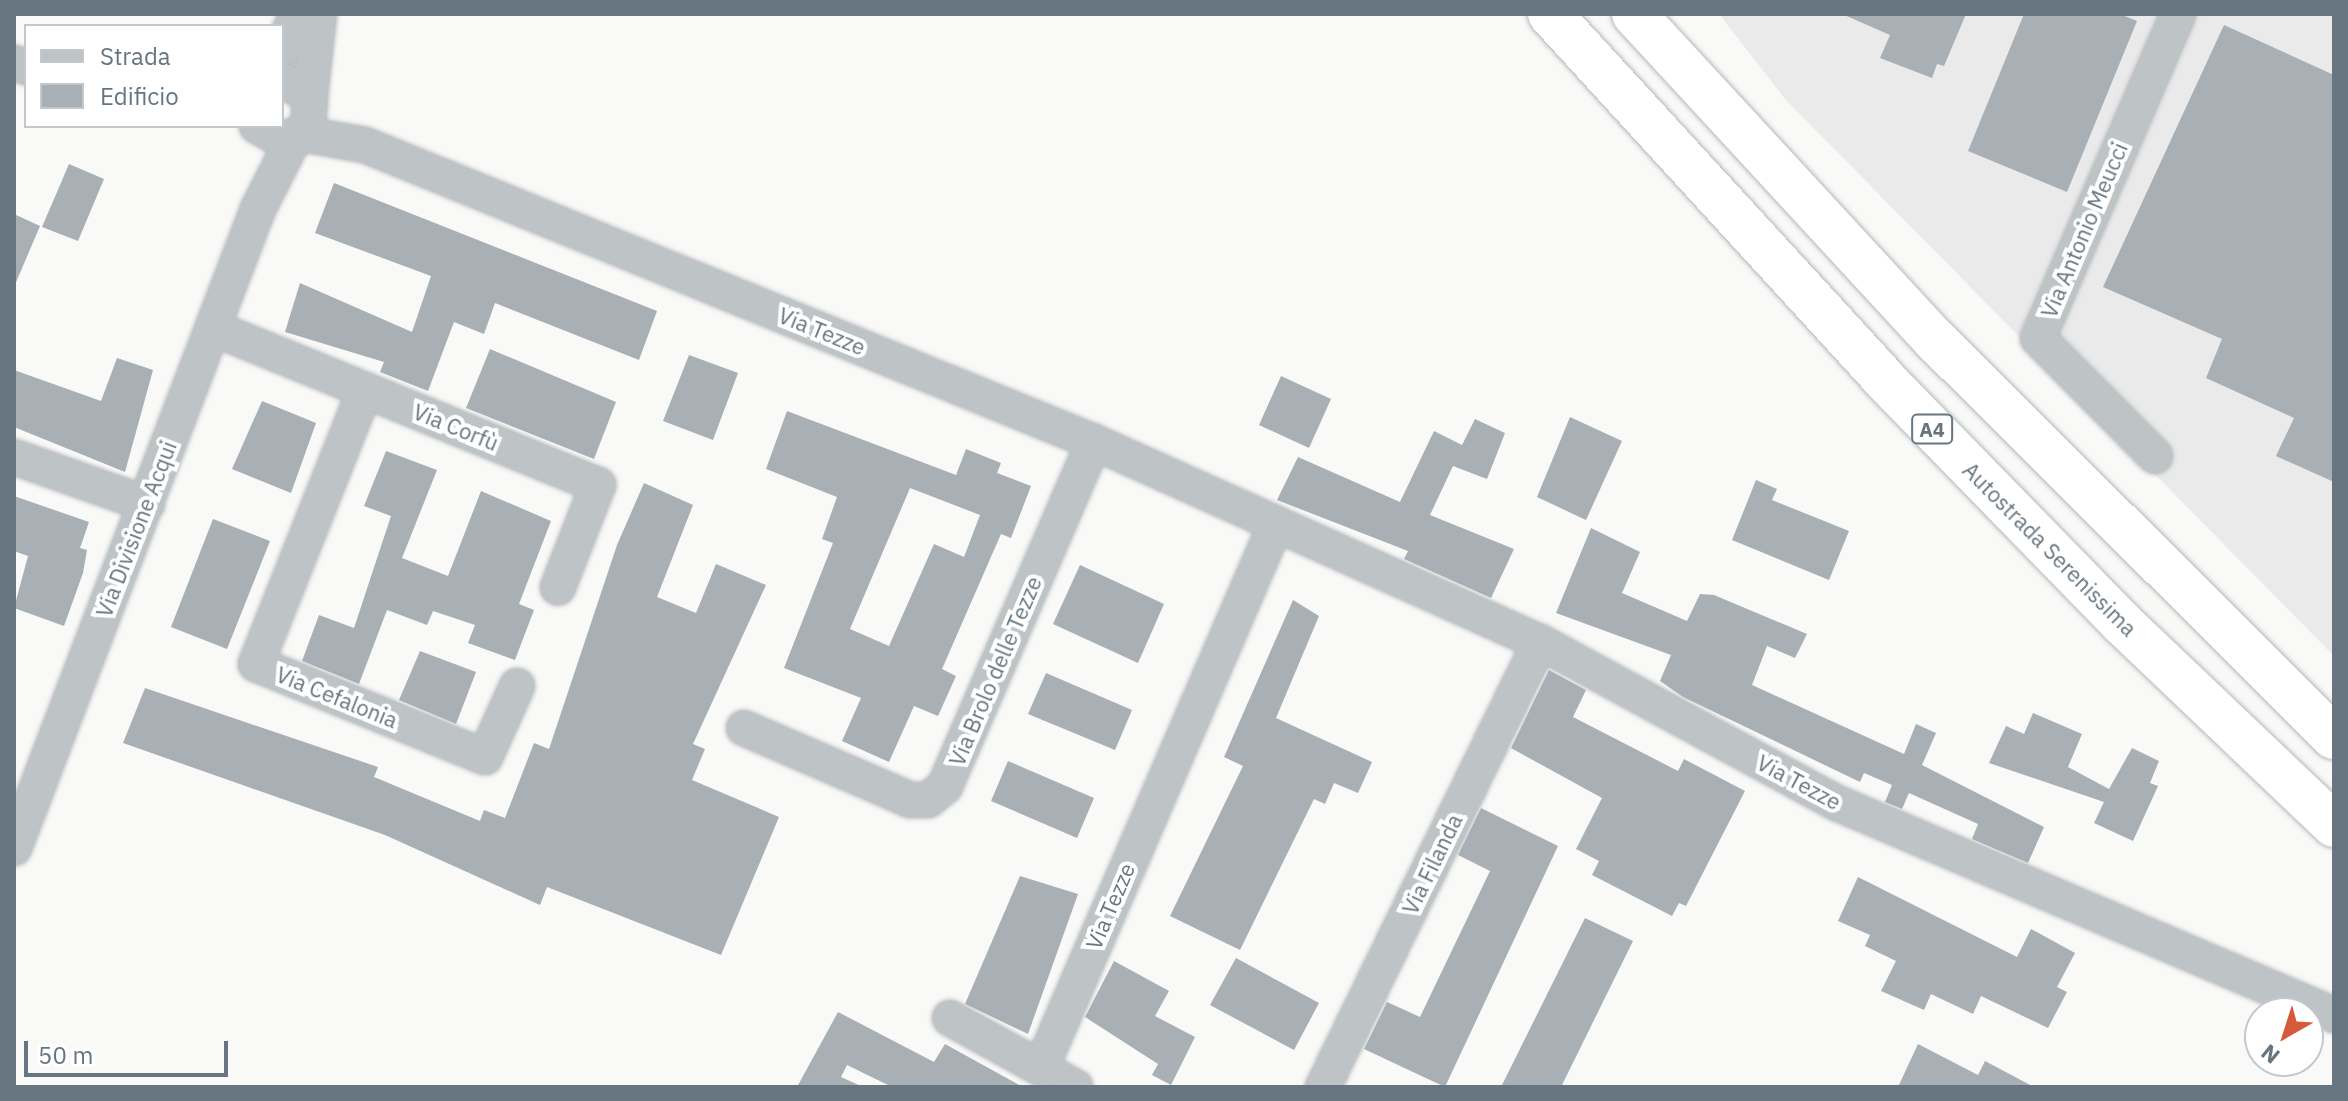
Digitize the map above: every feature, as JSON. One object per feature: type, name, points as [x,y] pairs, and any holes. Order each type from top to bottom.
[{"type":"highway","name":"Autostrada Serenissima","points":[[1550,14],[1883,378],[2122,623],[2334,825]]},
{"type":"highway","points":[[1634,14],[1935,340],[2334,737]]},
{"type":"street","points":[[284,44],[297,14]]},
{"type":"street","points":[[284,108],[319,14]]},
{"type":"street","name":"Via Antonio Meucci","points":[[2155,456],[2038,338],[2178,14]]},
{"type":"street","name":"Via Tezze","points":[[284,120],[365,145],[1094,442],[1540,642],[1837,803],[2334,1015]]},
{"type":"street","name":"Via Divisione Acqui","points":[[14,848],[258,209],[278,128]]},
{"type":"street","name":"Via Corfù","points":[[213,328],[598,485],[558,587]]},
{"type":"street","name":"Via Cefalonia","points":[[365,390],[256,664],[485,757],[517,686]]},
{"type":"street","name":"Via Brolo delle Tezze","points":[[744,728],[910,800],[937,793],[1094,442]]},
{"type":"street","points":[[14,457],[147,504]]},
{"type":"street","name":"Via Tezze","points":[[1041,1068],[1276,524]]},
{"type":"street","name":"Via Filanda","points":[[1323,1087],[1540,642]]},
{"type":"street","points":[[950,1018],[1075,1087]]},
{"type":"shaded area","points":[[1719,14],[2334,14],[2334,656],[1785,99]]},
{"type":"building","points":[[1842,14],[1966,14],[1944,66],[1937,64],[1932,78],[1880,58],[1890,35]]},
{"type":"building","points":[[2024,14],[2120,14],[2137,21],[2067,192],[1968,151]]},
{"type":"building","points":[[2224,25],[2334,75],[2334,482],[2276,456],[2294,418],[2206,378],[2222,339],[2103,287]]},
{"type":"building","points":[[69,164],[104,179],[78,241],[42,227]]},
{"type":"building","points":[[334,183],[657,311],[639,360],[495,303],[484,334],[454,322],[428,391],[380,372],[384,362],[285,332],[300,283],[412,332],[431,276],[315,233]]},
{"type":"building","points":[[14,214],[40,226],[14,287]]},
{"type":"building","points":[[490,349],[616,402],[594,459],[466,408]]},
{"type":"building","points":[[689,355],[738,373],[713,440],[663,421]]},
{"type":"building","points":[[117,358],[153,370],[125,472],[14,427],[14,370],[101,401]]},
{"type":"building","points":[[1281,376],[1331,399],[1309,448],[1259,425]]},
{"type":"building","points":[[262,401],[316,423],[291,493],[232,469]]},
{"type":"building","points":[[787,411],[956,475],[966,449],[1001,463],[997,473],[1031,486],[1011,538],[1001,534],[942,669],[956,676],[938,716],[914,706],[889,762],[842,741],[861,698],[784,668],[833,543],[822,539],[837,497],[766,469]],"holes":[[[910,488],[980,515],[964,557],[934,544],[889,646],[850,629]]]},
{"type":"building","points":[[1570,417],[1622,441],[1586,520],[1537,497]]},
{"type":"building","points":[[1475,419],[1505,433],[1487,479],[1453,466],[1430,515],[1514,549],[1491,598],[1404,559],[1408,551],[1277,500],[1298,457],[1400,502],[1434,431],[1462,445]]},
{"type":"building","points":[[386,451],[437,470],[402,558],[448,576],[481,491],[551,521],[519,604],[534,610],[515,660],[468,643],[475,625],[433,611],[427,625],[387,610],[359,684],[302,661],[319,615],[354,628],[391,516],[364,506]]},
{"type":"building","points":[[1756,480],[1777,489],[1772,500],[1849,531],[1829,580],[1732,540]]},
{"type":"building","points":[[644,483],[693,505],[657,597],[696,613],[716,564],[766,585],[693,744],[705,749],[692,780],[779,817],[721,955],[547,887],[540,905],[385,835],[123,743],[145,688],[378,767],[374,777],[480,821],[484,810],[505,818],[534,743],[549,749],[617,545]]},
{"type":"building","points":[[14,496],[89,522],[80,548],[87,550],[83,573],[64,626],[14,608],[28,556],[14,551]]},
{"type":"building","points":[[213,519],[270,541],[227,649],[171,627]]},
{"type":"building","points":[[1591,528],[1640,552],[1622,593],[1687,621],[1700,594],[1714,595],[1807,634],[1795,658],[1767,646],[1752,685],[1904,754],[1916,724],[1936,733],[1922,765],[2044,827],[2028,863],[1972,839],[1978,824],[1909,793],[1902,809],[1885,802],[1892,785],[1864,773],[1860,782],[1683,697],[1660,681],[1671,655],[1556,613]]},
{"type":"building","points":[[1080,565],[1164,604],[1138,663],[1053,624]]},
{"type":"building","points":[[1293,600],[1319,616],[1276,718],[1372,762],[1358,793],[1334,783],[1325,804],[1314,799],[1240,950],[1170,916],[1243,766],[1224,757]]},
{"type":"building","points":[[420,651],[476,672],[456,724],[399,700]]},
{"type":"building","points":[[1549,670],[1586,690],[1573,717],[1678,771],[1684,759],[1745,791],[1686,906],[1679,903],[1672,916],[1592,875],[1599,861],[1576,849],[1602,798],[1511,748]]},
{"type":"building","points":[[1046,673],[1132,710],[1115,750],[1028,714]]},
{"type":"building","points":[[2033,713],[2082,734],[2068,767],[2109,789],[2132,748],[2159,761],[2150,783],[2158,786],[2133,841],[2094,823],[2104,802],[1989,763],[2006,726],[2024,734]]},
{"type":"building","points":[[1008,761],[1094,798],[1077,838],[991,801]]},
{"type":"building","points":[[1481,808],[1558,846],[1445,1087],[1364,1049],[1387,1002],[1420,1017],[1490,871],[1458,855]]},
{"type":"building","points":[[1020,876],[1078,894],[1028,1034],[965,1004]]},
{"type":"building","points":[[1858,877],[2017,957],[2031,929],[2075,953],[2057,987],[2067,992],[2048,1028],[1981,996],[1973,1014],[1931,994],[1924,1010],[1881,991],[1896,961],[1865,946],[1870,935],[1838,921]]},
{"type":"building","points":[[1585,918],[1633,941],[1561,1087],[1501,1087]]},
{"type":"building","points":[[1236,958],[1319,1003],[1294,1050],[1210,1005]]},
{"type":"building","points":[[1114,961],[1169,991],[1155,1016],[1195,1037],[1171,1085],[1152,1075],[1158,1064],[1085,1017]]},
{"type":"building","points":[[838,1012],[934,1062],[945,1044],[1023,1087],[892,1087],[847,1065],[841,1077],[863,1087],[797,1087]]},
{"type":"building","points":[[1918,1044],[1978,1075],[1985,1061],[2034,1087],[1898,1087]]}]
